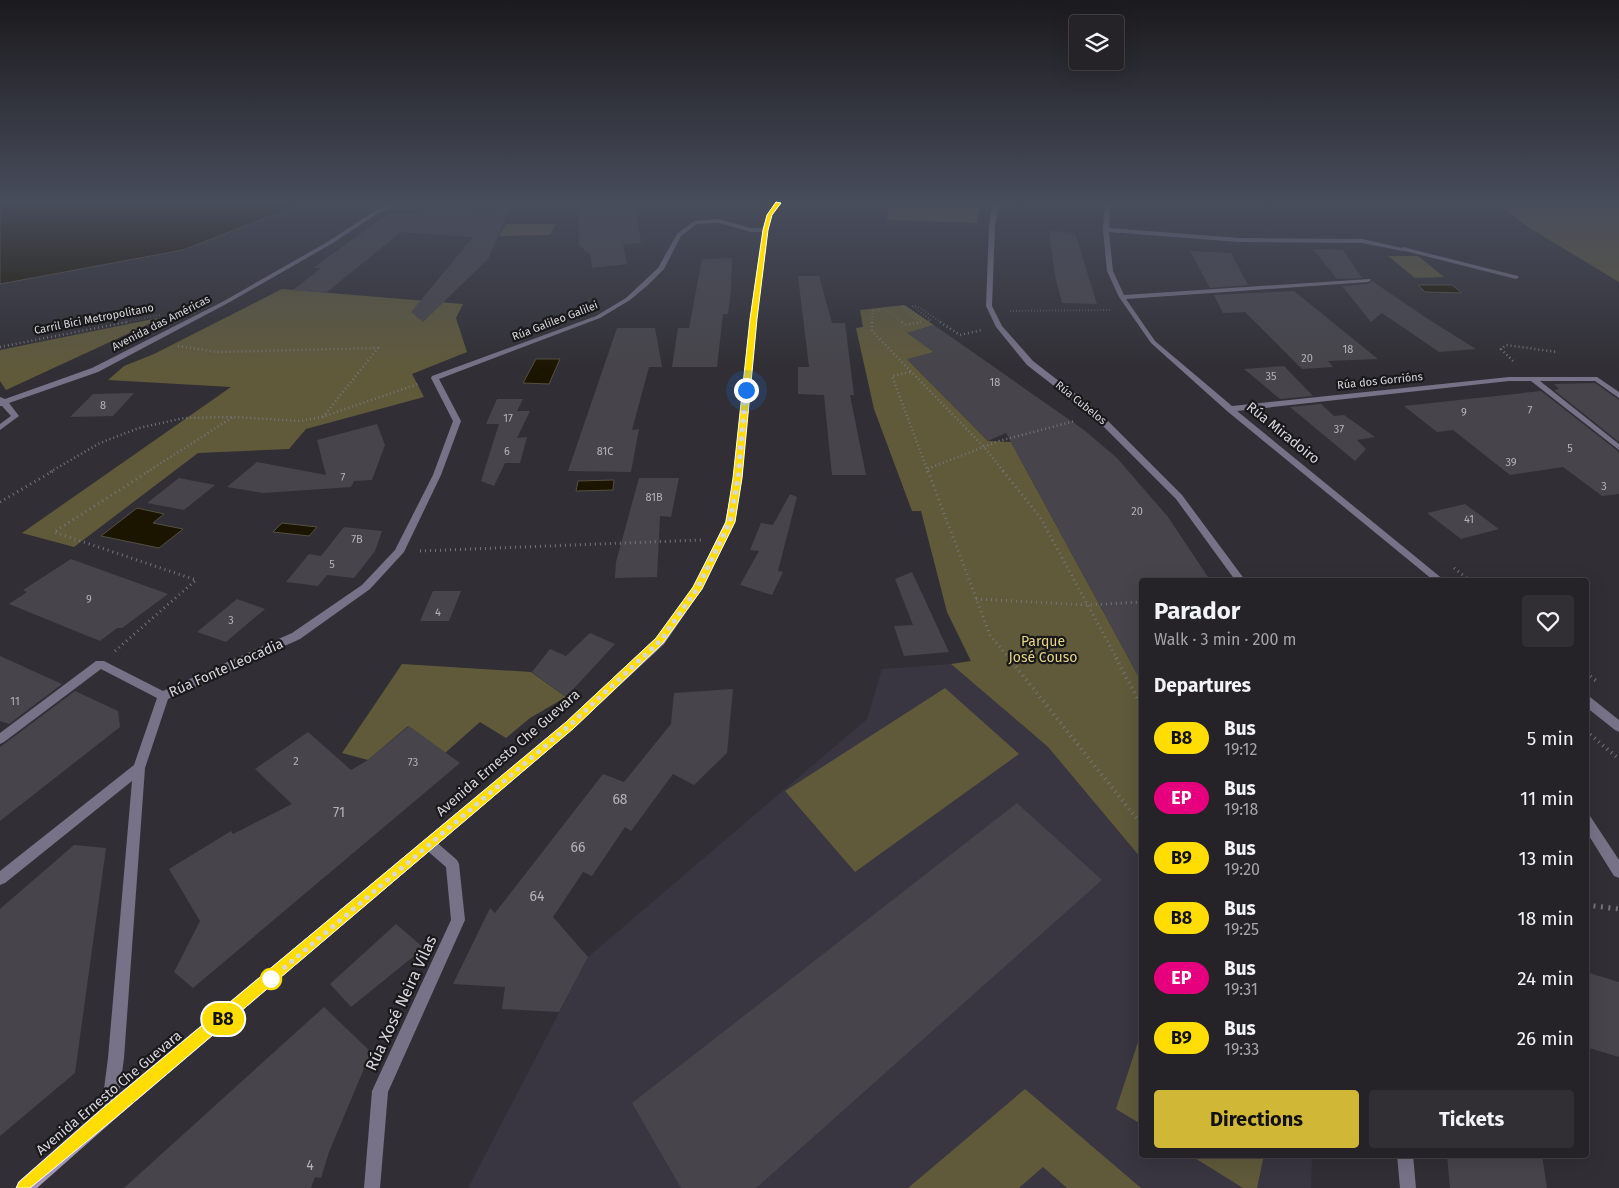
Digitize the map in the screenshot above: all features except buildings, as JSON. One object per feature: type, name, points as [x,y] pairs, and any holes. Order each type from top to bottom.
[{"type":"main road","name":"Avenida Ernesto Che Guevara","points":[[24,1188],[109,1113],[570,725],[660,641],[697,589],[730,522],[738,478],[761,258]]},
{"type":"street","name":"Avenida das Américas","points":[[1,402],[95,370],[302,258]]},
{"type":"street","name":"Rúa Galileo Galilei","points":[[435,378],[598,317],[628,299],[646,284],[661,269],[667,258]]},
{"type":"street","name":"Rúa Cubelos","points":[[991,258],[989,306],[999,327],[1030,363],[1097,416],[1179,497],[1239,578]]},
{"type":"street","name":"Rúa Miradoiro","points":[[1109,258],[1110,271],[1122,296],[1153,342],[1230,409],[1437,578]]},
{"type":"street","points":[[1441,258],[1516,277]]},
{"type":"street","points":[[1122,296],[1368,280]]},
{"type":"street","name":"Rúa Fonte Leocadia","points":[[109,1113],[116,1058],[139,768],[164,696],[296,636],[366,587],[399,552],[437,475],[457,420],[435,378]]},
{"type":"street","name":"Rúa dos Gorrións","points":[[1230,409],[1509,379],[1597,379],[1619,396]]},
{"type":"street","points":[[1533,379],[1619,448]]},
{"type":"street","points":[[0,428],[15,416],[1,402]]},
{"type":"street","points":[[0,739],[100,664],[164,696]]},
{"type":"street","points":[[1589,703],[1619,728]]},
{"type":"street","points":[[0,879],[139,768]]},
{"type":"street","points":[[1589,825],[1619,872]]},
{"type":"street","name":"Rúa Xosé Neira Vilas","points":[[372,1188],[380,1091],[458,920],[452,864],[429,844]]},
{"type":"street","points":[[1405,1158],[1408,1188]]},
{"type":"path","points":[[989,306],[976,307],[984,329],[960,334],[917,306],[912,306],[931,320],[926,321],[906,306],[901,307],[922,322],[906,325],[886,309],[873,311],[872,331],[984,447],[1040,517],[1139,701]]},
{"type":"path","points":[[1012,311],[1112,310]]},
{"type":"path","name":"Carril Bici Metropolitano","points":[[0,347],[168,314]]},
{"type":"path","points":[[149,342],[217,352],[378,348],[322,417]]},
{"type":"path","points":[[1533,379],[1501,349],[1506,346],[1557,352]]},
{"type":"path","points":[[911,372],[892,376],[990,635],[1139,821]]},
{"type":"path","points":[[0,502],[100,443],[139,428],[184,418],[233,417],[300,421],[322,417],[410,387]]},
{"type":"path","points":[[927,469],[984,447],[1097,416]]},
{"type":"path","points":[[100,664],[196,580],[54,532],[233,417]]},
{"type":"path","points":[[399,552],[722,540]]},
{"type":"path","points":[[976,599],[1088,605],[1139,602]]},
{"type":"path","points":[[1589,734],[1619,760]]},
{"type":"path","points":[[1589,905],[1619,909]]},
{"type":"shaded area","points":[[0,258],[138,258],[0,284]]},
{"type":"shaded area","points":[[1418,285],[1452,285],[1462,293],[1425,292]]},
{"type":"shaded area","points":[[536,359],[560,359],[549,384],[523,383]]},
{"type":"shaded area","points":[[614,480],[613,490],[576,491],[578,481]]},
{"type":"shaded area","points":[[137,508],[164,514],[153,523],[183,529],[159,548],[101,536]]},
{"type":"shaded area","points":[[282,523],[317,527],[309,536],[273,532]]},
{"type":"shaded area","points":[[951,664],[1048,747],[1139,856],[1139,1158],[1312,1158],[1311,1188],[468,1188],[588,957],[867,719],[882,669]]},
{"type":"green space","points":[[1391,258],[1421,258],[1444,277],[1415,278]]},
{"type":"green space","points":[[1580,258],[1619,258],[1619,282]]},
{"type":"green space","points":[[282,289],[463,304],[456,318],[467,352],[412,374],[424,397],[306,429],[289,449],[198,453],[74,547],[22,533],[231,387],[108,380],[124,366],[154,354]]},
{"type":"green space","name":"Parque José Couso","points":[[904,305],[934,325],[908,333],[934,352],[908,360],[988,441],[1011,442],[1139,677],[1139,856],[1048,747],[951,664],[971,661],[947,612],[921,511],[912,511],[874,409],[856,328],[863,327],[860,310]]},
{"type":"green space","points":[[158,318],[151,323],[6,390],[0,381],[0,350]]},
{"type":"green space","points":[[402,664],[531,672],[566,697],[530,718],[506,738],[480,722],[445,753],[408,726],[368,760],[342,753]]},
{"type":"green space","points":[[945,688],[1019,754],[855,872],[785,791]]},
{"type":"green space","points":[[1139,1039],[1139,1123],[1116,1109]]},
{"type":"green space","points":[[1025,1089],[1141,1188],[1067,1188],[1043,1167],[1019,1188],[908,1188]]},
{"type":"green space","points":[[1195,1158],[1263,1158],[1257,1188],[1243,1188]]},
{"type":"bus line","name":"B8","points":[[24,1188],[109,1113],[263,986],[570,725],[660,641],[697,589],[730,522],[738,478],[762,258]]},
{"type":"route","points":[[271,979],[570,725],[660,641],[697,589],[730,522],[738,478],[746,390]]}]
